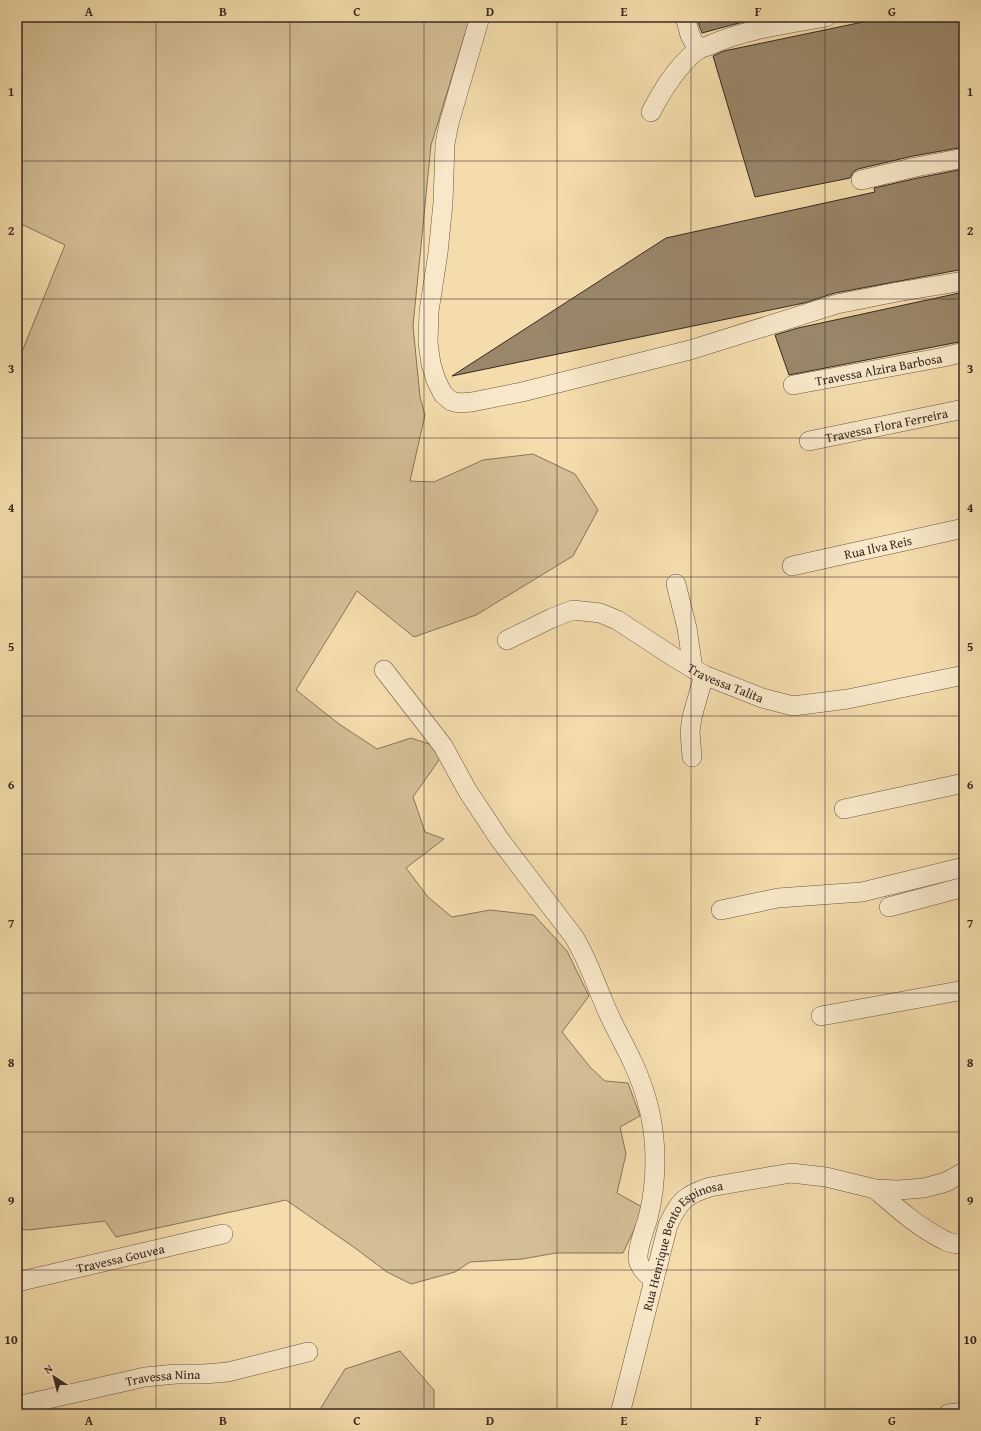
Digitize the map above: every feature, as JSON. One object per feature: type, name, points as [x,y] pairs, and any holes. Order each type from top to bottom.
[{"type":"street","points":[[480,17],[449,123],[445,144],[443,203],[430,311],[428,342],[431,364],[436,380],[444,394],[451,401],[459,403],[472,402],[537,388],[690,350],[837,304],[964,281]]},
{"type":"street","points":[[685,17],[690,35],[698,50]]},
{"type":"street","points":[[650,112],[678,68],[698,50],[721,40],[752,31],[826,17]]},
{"type":"street","points":[[860,180],[964,158]]},
{"type":"street","name":"Travessa Alzira Barbosa","points":[[793,386],[964,352]]},
{"type":"street","name":"Travessa Flora Ferreira","points":[[809,441],[964,409]]},
{"type":"street","name":"Rua Ilva Reis","points":[[792,566],[964,528]]},
{"type":"street","points":[[676,584],[699,672],[690,732],[692,757]]},
{"type":"street","name":"Travessa Talita","points":[[507,640],[552,618],[573,610],[600,613],[617,620],[699,672],[762,698],[793,706],[848,699],[964,675]]},
{"type":"street","points":[[384,670],[443,746],[467,790],[500,840],[574,936],[583,952],[604,1004],[634,1064],[645,1095],[653,1131],[655,1158],[655,1182],[649,1216],[638,1260],[645,1272],[654,1280]]},
{"type":"street","points":[[844,809],[964,783]]},
{"type":"street","points":[[721,910],[778,898],[862,892],[964,867]]},
{"type":"street","points":[[889,907],[964,887]]},
{"type":"street","points":[[821,1016],[964,990]]},
{"type":"street","name":"Rua Henrique Bento Espinosa","points":[[620,1414],[668,1225],[675,1209],[683,1199],[698,1191],[710,1187],[791,1174],[826,1177],[875,1189],[898,1190],[924,1188],[946,1182],[964,1172]]},
{"type":"street","points":[[875,1189],[920,1225],[947,1242],[964,1244]]},
{"type":"street","name":"Travessa Gouvea","points":[[17,1282],[223,1234]]},
{"type":"street","name":"Travessa Nina","points":[[17,1407],[145,1376],[228,1372],[308,1352]]},
{"type":"street","points":[[17,1407],[21,1414]]},
{"type":"street","points":[[948,1414],[964,1412]]},
{"type":"shaded area","points":[[17,17],[475,17],[465,34],[431,145],[413,326],[420,397],[425,415],[410,481],[434,482],[483,460],[533,454],[575,474],[598,510],[573,556],[476,615],[414,637],[357,591],[296,690],[339,724],[377,749],[411,738],[441,748],[439,760],[413,797],[425,832],[444,839],[406,868],[428,897],[452,917],[490,910],[534,915],[567,951],[589,996],[562,1032],[590,1067],[605,1081],[628,1083],[640,1116],[620,1127],[626,1154],[617,1193],[644,1208],[623,1253],[556,1253],[522,1259],[470,1262],[455,1272],[411,1284],[387,1272],[286,1200],[116,1237],[105,1221],[29,1230],[17,1229],[17,364],[65,245],[17,222]]},
{"type":"shaded area","points":[[400,1351],[434,1390],[434,1414],[317,1414],[345,1369]]},
{"type":"building","points":[[696,17],[753,17],[754,19],[702,33]]},
{"type":"building","points":[[887,17],[964,17],[964,147],[913,156],[858,169],[853,172],[850,178],[755,197],[713,56],[724,51]]},
{"type":"building","points":[[964,169],[964,269],[835,293],[804,303],[452,376],[666,238],[875,192],[874,188]]},
{"type":"building","points":[[964,292],[964,341],[789,375],[775,335],[798,328]]}]
